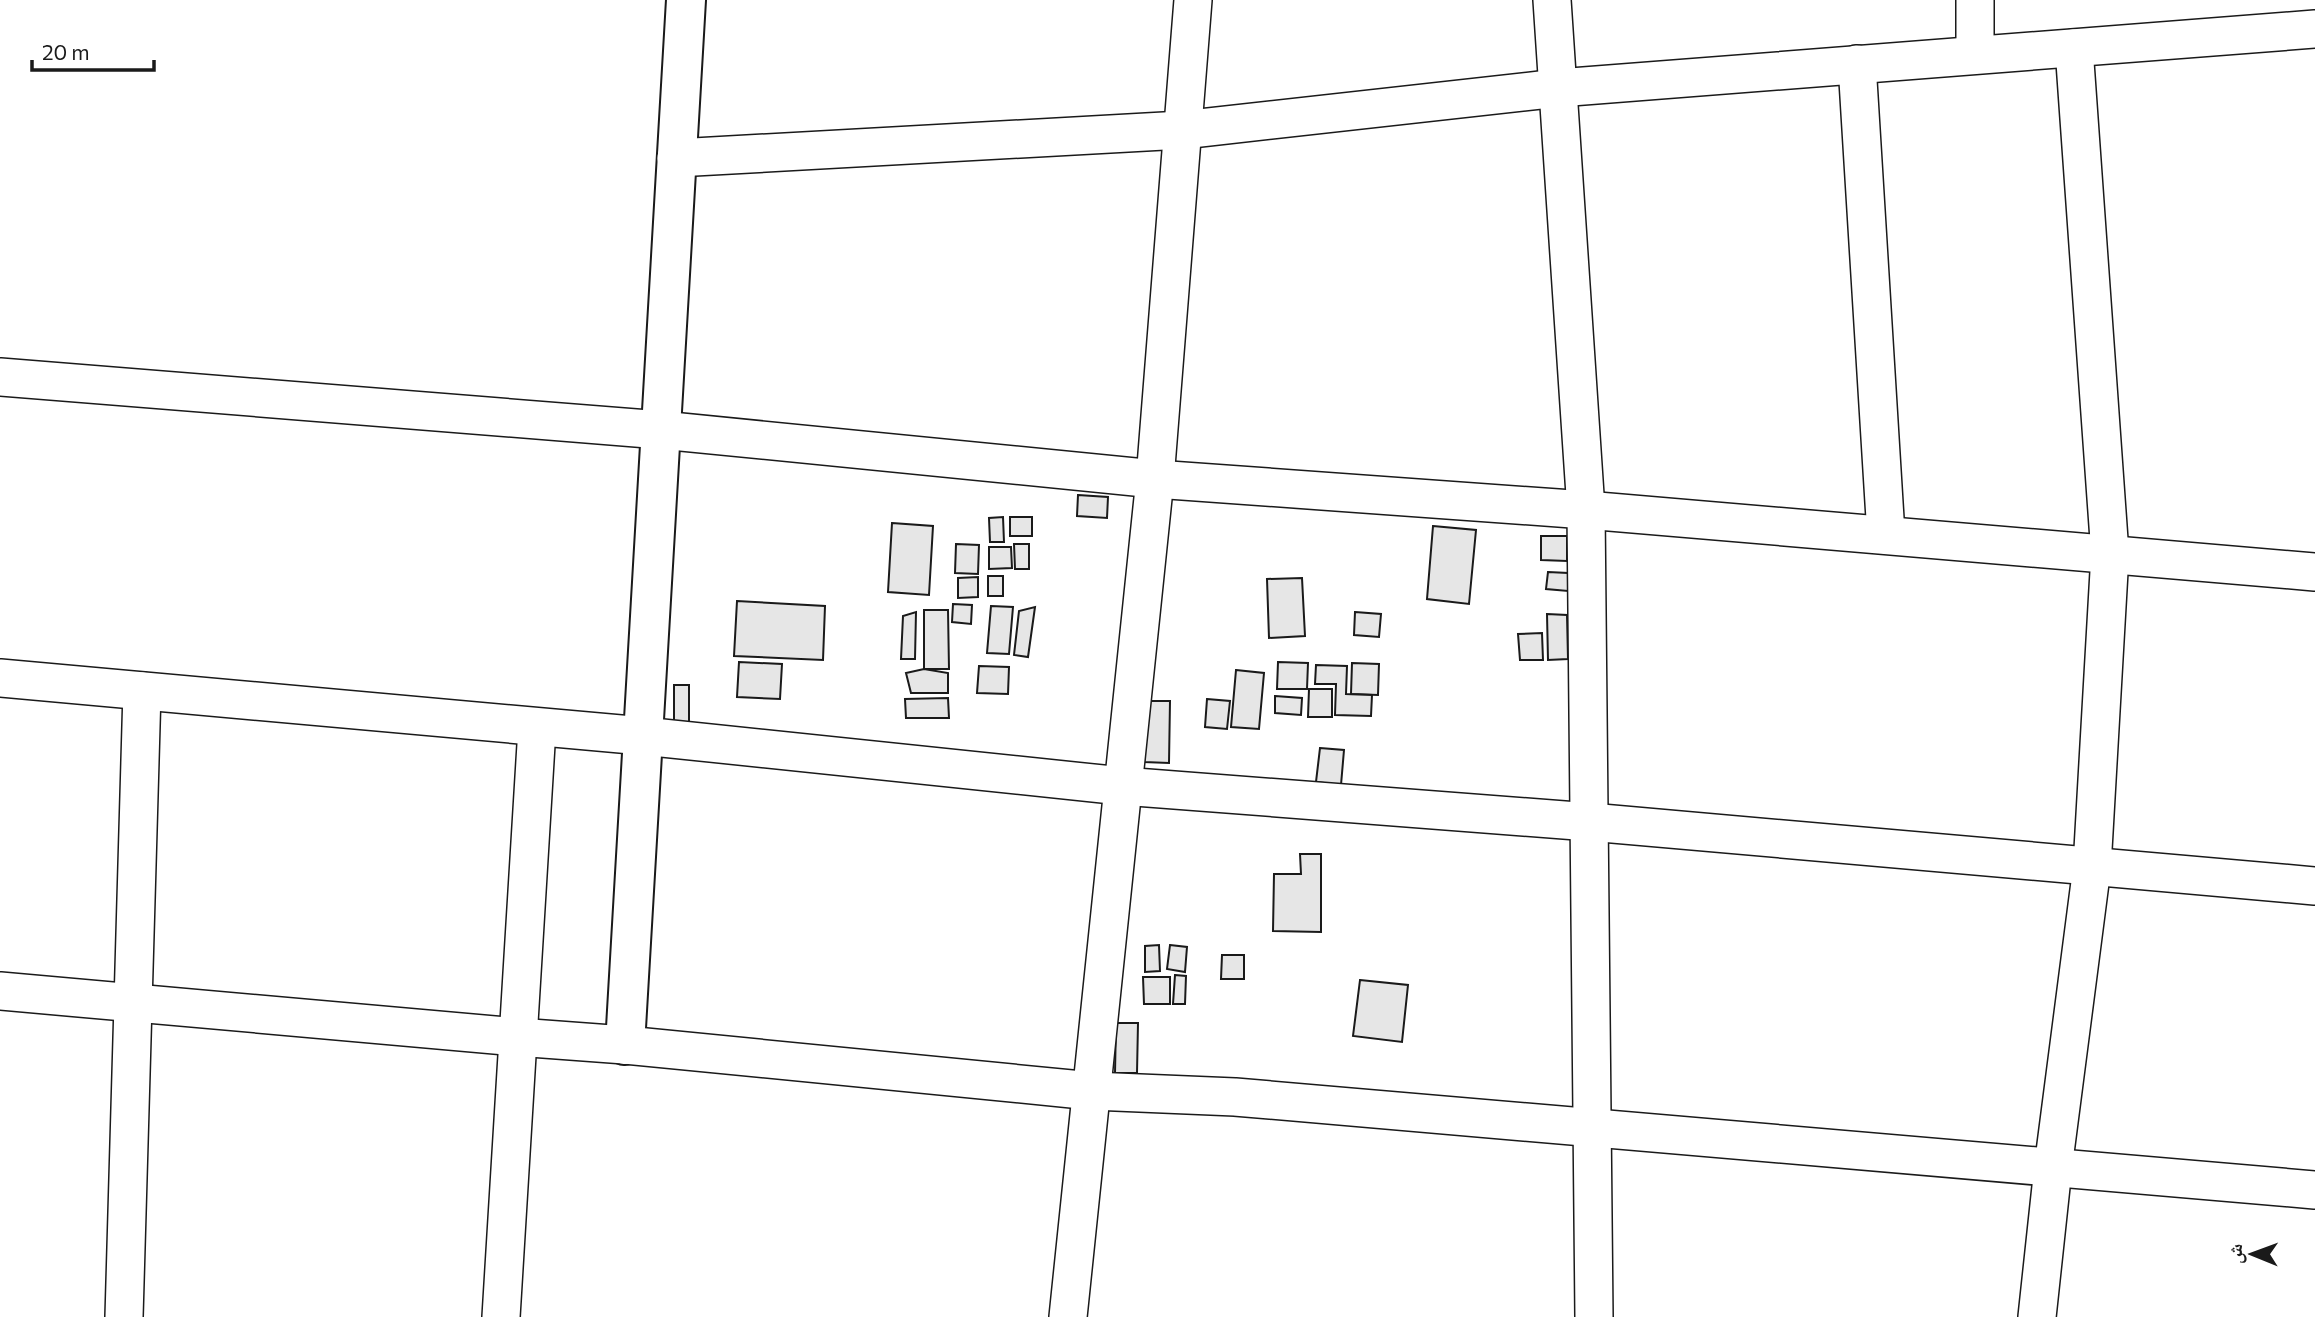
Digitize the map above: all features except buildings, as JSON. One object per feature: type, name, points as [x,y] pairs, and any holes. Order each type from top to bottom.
[{"type":"street","points":[[625,1045],[686,0]]},
{"type":"street","points":[[1068,1317],[1155,479],[1193,0]]},
{"type":"street","points":[[1552,0],[1586,510],[1594,1317]]},
{"type":"street","points":[[1975,0],[1975,55]]},
{"type":"street","points":[[676,158],[1182,130],[1558,88],[2315,29]]},
{"type":"street","points":[[2037,1317],[2053,1168],[2092,867],[2110,554],[2074,48]]},
{"type":"street","points":[[1857,64],[1886,535]]},
{"type":"street","points":[[0,377],[661,430],[1155,479],[1586,510],[2315,572]]},
{"type":"street","points":[[0,678],[643,736],[1122,786],[1590,822],[2315,886]]},
{"type":"street","points":[[124,1317],[142,691]]},
{"type":"street","points":[[501,1317],[537,728]]},
{"type":"street","points":[[0,991],[625,1045],[1092,1091],[1235,1097],[2315,1190]]}]
